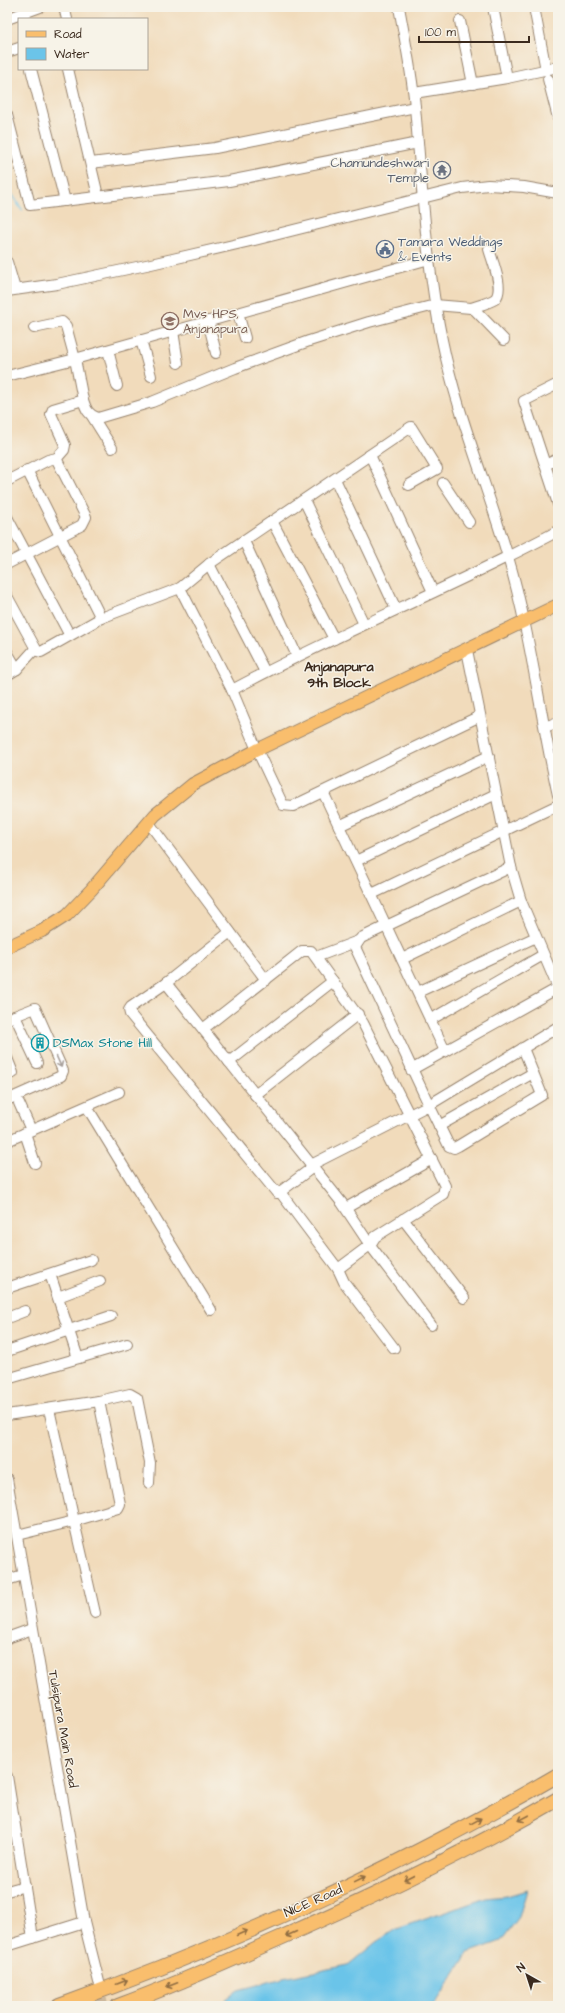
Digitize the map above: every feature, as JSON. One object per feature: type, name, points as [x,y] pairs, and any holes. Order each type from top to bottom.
[{"type":"highway","name":"NICE Road","points":[[59,2006],[201,1950],[326,1896],[462,1829],[558,1775]]},
{"type":"highway","name":"NICE Road","points":[[118,2006],[183,1981],[319,1921],[456,1854],[558,1799]]},
{"type":"main road","points":[[7,947],[42,931],[67,915],[91,890],[155,815],[193,784],[257,750],[558,605]]},
{"type":"street","points":[[7,19],[40,7]]},
{"type":"street","points":[[64,7],[67,18]]},
{"type":"street","points":[[399,7],[414,93],[422,198],[435,306],[453,385],[508,558],[525,622],[558,792]]},
{"type":"street","points":[[493,7],[507,78]]},
{"type":"street","points":[[534,7],[547,74],[558,118]]},
{"type":"street","points":[[460,21],[473,84]]},
{"type":"street","points":[[7,52],[18,48]]},
{"type":"street","points":[[414,93],[507,78],[547,74],[558,67]]},
{"type":"street","points":[[31,70],[65,201]]},
{"type":"street","points":[[68,70],[98,196]]},
{"type":"street","points":[[91,163],[215,148],[415,107]]},
{"type":"street","points":[[7,115],[30,205],[229,181],[418,143]]},
{"type":"street","points":[[7,262],[11,290],[57,284],[151,264],[462,188],[488,185],[524,187],[558,193]]},
{"type":"street","points":[[92,416],[98,418],[152,402],[193,383],[309,341],[369,322],[435,306],[471,308],[494,299],[498,293],[497,274],[489,249]]},
{"type":"street","points":[[7,376],[108,350],[429,259]]},
{"type":"street","points":[[471,308],[475,310],[504,340]]},
{"type":"street","points":[[238,313],[245,338]]},
{"type":"street","points":[[208,321],[216,352]]},
{"type":"street","points":[[34,328],[62,322],[66,326],[75,359],[83,400],[87,411],[92,416],[112,448]]},
{"type":"street","points":[[173,331],[178,363]]},
{"type":"street","points":[[141,340],[150,376]]},
{"type":"street","points":[[108,350],[117,386]]},
{"type":"street","points":[[558,384],[524,402],[558,504]]},
{"type":"street","points":[[57,458],[65,445],[51,412],[83,400]]},
{"type":"street","points":[[7,596],[35,649],[41,652],[69,634],[101,618],[180,588],[209,564],[411,427],[437,469],[408,484]]},
{"type":"street","points":[[370,455],[433,592]]},
{"type":"street","points":[[7,481],[53,458],[57,458]]},
{"type":"street","points":[[7,564],[82,525],[86,516],[57,458]]},
{"type":"street","points":[[545,465],[558,459]]},
{"type":"street","points":[[27,470],[101,618]]},
{"type":"street","points":[[336,479],[396,609]]},
{"type":"street","points":[[442,483],[469,522]]},
{"type":"street","points":[[304,500],[364,624]]},
{"type":"street","points":[[7,517],[69,634]]},
{"type":"street","points":[[272,521],[334,639]]},
{"type":"street","points":[[232,690],[297,656],[508,558],[558,532]]},
{"type":"street","points":[[244,541],[297,656]]},
{"type":"street","points":[[209,564],[265,672]]},
{"type":"street","points":[[180,588],[232,690],[257,750],[283,805],[292,806],[323,792],[480,716]]},
{"type":"street","points":[[7,676],[17,669],[35,649]]},
{"type":"street","points":[[411,1070],[558,988],[521,902],[511,868],[502,830],[467,650]]},
{"type":"street","points":[[7,652],[17,669]]},
{"type":"street","points":[[545,727],[558,722]]},
{"type":"street","points":[[339,826],[488,756]]},
{"type":"street","points":[[323,792],[445,1051]]},
{"type":"street","points":[[356,861],[496,794]]},
{"type":"street","points":[[372,894],[502,830],[558,805]]},
{"type":"street","points":[[149,823],[266,980]]},
{"type":"street","points":[[316,957],[358,941],[511,868]]},
{"type":"street","points":[[402,959],[521,902]]},
{"type":"street","points":[[230,932],[166,983],[131,1007],[130,1014],[274,1191],[280,1192],[338,1268],[344,1282],[394,1348]]},
{"type":"street","points":[[418,992],[536,937]]},
{"type":"street","points":[[358,941],[355,947],[411,1070],[449,1146],[454,1148],[458,1146],[540,1098],[542,1095],[523,1048]]},
{"type":"street","points":[[203,1029],[302,951],[311,951],[358,1014],[410,1114],[445,1186],[445,1190],[443,1194],[375,1237],[370,1245],[338,1268]]},
{"type":"street","points":[[430,1020],[544,955]]},
{"type":"street","points":[[229,1062],[333,982]]},
{"type":"street","points":[[166,983],[346,1208],[370,1245],[431,1326]]},
{"type":"street","points":[[7,1100],[61,1076],[63,1073],[35,1008],[11,1017],[37,1063]]},
{"type":"street","points":[[255,1095],[358,1014]]},
{"type":"street","points":[[280,1192],[309,1170],[311,1165],[429,1105],[558,1027]]},
{"type":"street","points":[[7,1058],[13,1073]]},
{"type":"street","points":[[439,1126],[533,1073]]},
{"type":"street","points":[[7,1140],[119,1092]]},
{"type":"street","points":[[19,1103],[28,1132],[35,1163]]},
{"type":"street","points":[[87,1107],[211,1310]]},
{"type":"street","points":[[346,1208],[432,1159]]},
{"type":"street","points":[[403,1219],[464,1298]]},
{"type":"street","points":[[7,1288],[91,1260]]},
{"type":"street","points":[[50,1274],[70,1330],[78,1358]]},
{"type":"street","points":[[58,1297],[100,1281]]},
{"type":"street","points":[[7,1318],[25,1311]]},
{"type":"street","points":[[7,1351],[111,1316]]},
{"type":"street","points":[[7,1379],[127,1344]]},
{"type":"street","points":[[7,1415],[99,1401],[130,1394],[137,1398],[150,1463],[149,1483]]},
{"type":"street","points":[[17,1535],[118,1508],[120,1504],[99,1401]]},
{"type":"street","points":[[49,1409],[95,1613]]},
{"type":"street","name":"Tulsipura Main Road","points":[[7,1479],[84,1922],[99,1982]]},
{"type":"street","points":[[7,1580],[23,1575]]},
{"type":"street","points":[[7,1638],[32,1629]]},
{"type":"street","points":[[7,1776],[12,1836],[24,1886],[33,1938]]},
{"type":"street","points":[[7,1891],[24,1886]]},
{"type":"street","points":[[7,1946],[84,1922]]},
{"type":"water","points":[[527,1890],[519,1917],[501,1941],[468,1953],[433,2006],[221,2006],[225,2000],[238,1990],[284,1978],[348,1965],[376,1942],[397,1929],[486,1898],[507,1896]]},
{"type":"waterway","points":[[7,182],[11,193],[22,210]]},
{"type":"tunnel","points":[[99,1984],[103,2006]]},
{"type":"place","name":"Chamundeshwari Temple","points":[[442,170]]},
{"type":"place","name":"Tamara Weddings & Events","points":[[385,249]]},
{"type":"place","name":"Mvs HPS, Anjanapura","points":[[170,321]]},
{"type":"place","name":"DSMax Stone Hill","points":[[40,1043]]},
{"type":"district","name":"Anjanapura 9th Block","points":[[339,676]]}]
